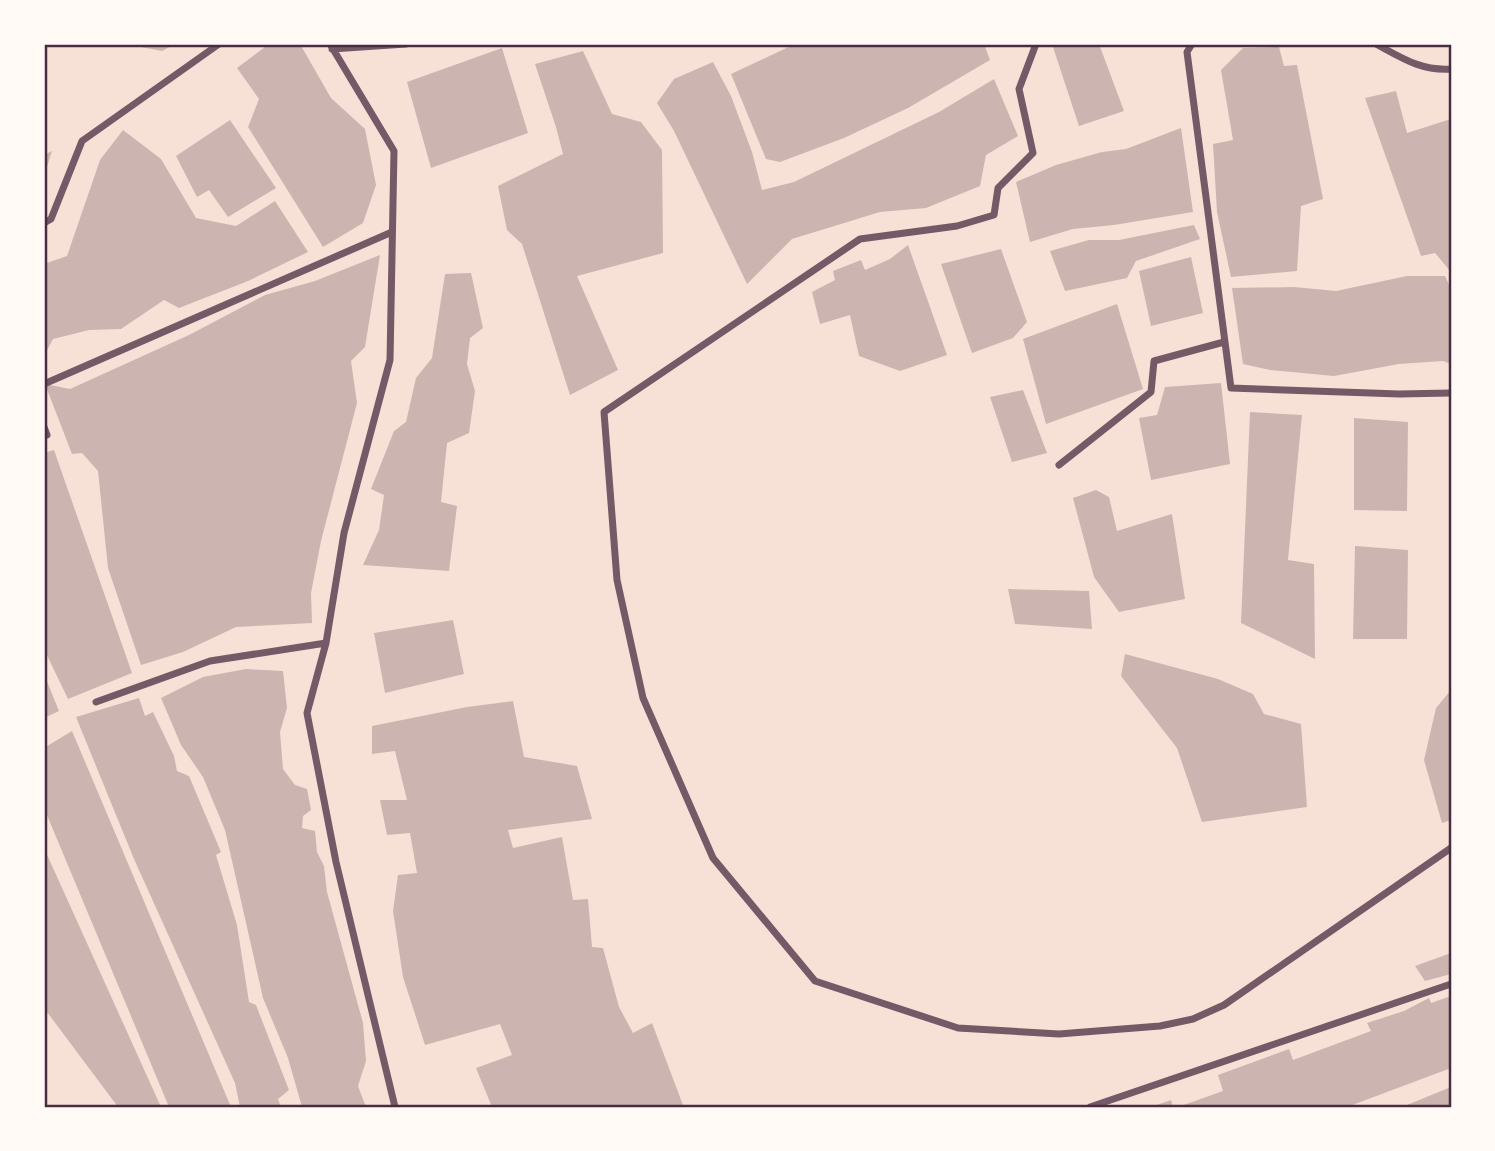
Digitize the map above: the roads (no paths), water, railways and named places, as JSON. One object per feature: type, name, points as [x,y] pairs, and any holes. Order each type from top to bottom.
[{"type":"street","points":[[44,223],[51,219],[82,141],[219,44]]},
{"type":"street","points":[[395,1107],[336,862],[307,713],[326,643],[344,533],[390,360],[394,151],[330,46],[405,44]]},
{"type":"street","points":[[1036,44],[1019,89],[1034,153],[998,188],[994,215],[957,226],[860,239],[604,412],[617,580],[643,698],[713,858],[815,981],[958,1028],[1059,1034],[1160,1026],[1193,1019],[1224,1005],[1451,848]]},
{"type":"street","points":[[1192,44],[1187,52],[1231,388],[1399,394],[1451,393]]},
{"type":"street","points":[[1377,44],[1406,60],[1433,70],[1451,69]]},
{"type":"street","points":[[44,384],[392,232]]},
{"type":"street","points":[[1059,465],[1152,392],[1154,361],[1224,342]]},
{"type":"street","points":[[44,427],[47,435],[44,436]]},
{"type":"street","points":[[96,702],[210,661],[326,643]]},
{"type":"street","points":[[1090,1107],[1451,984]]}]
